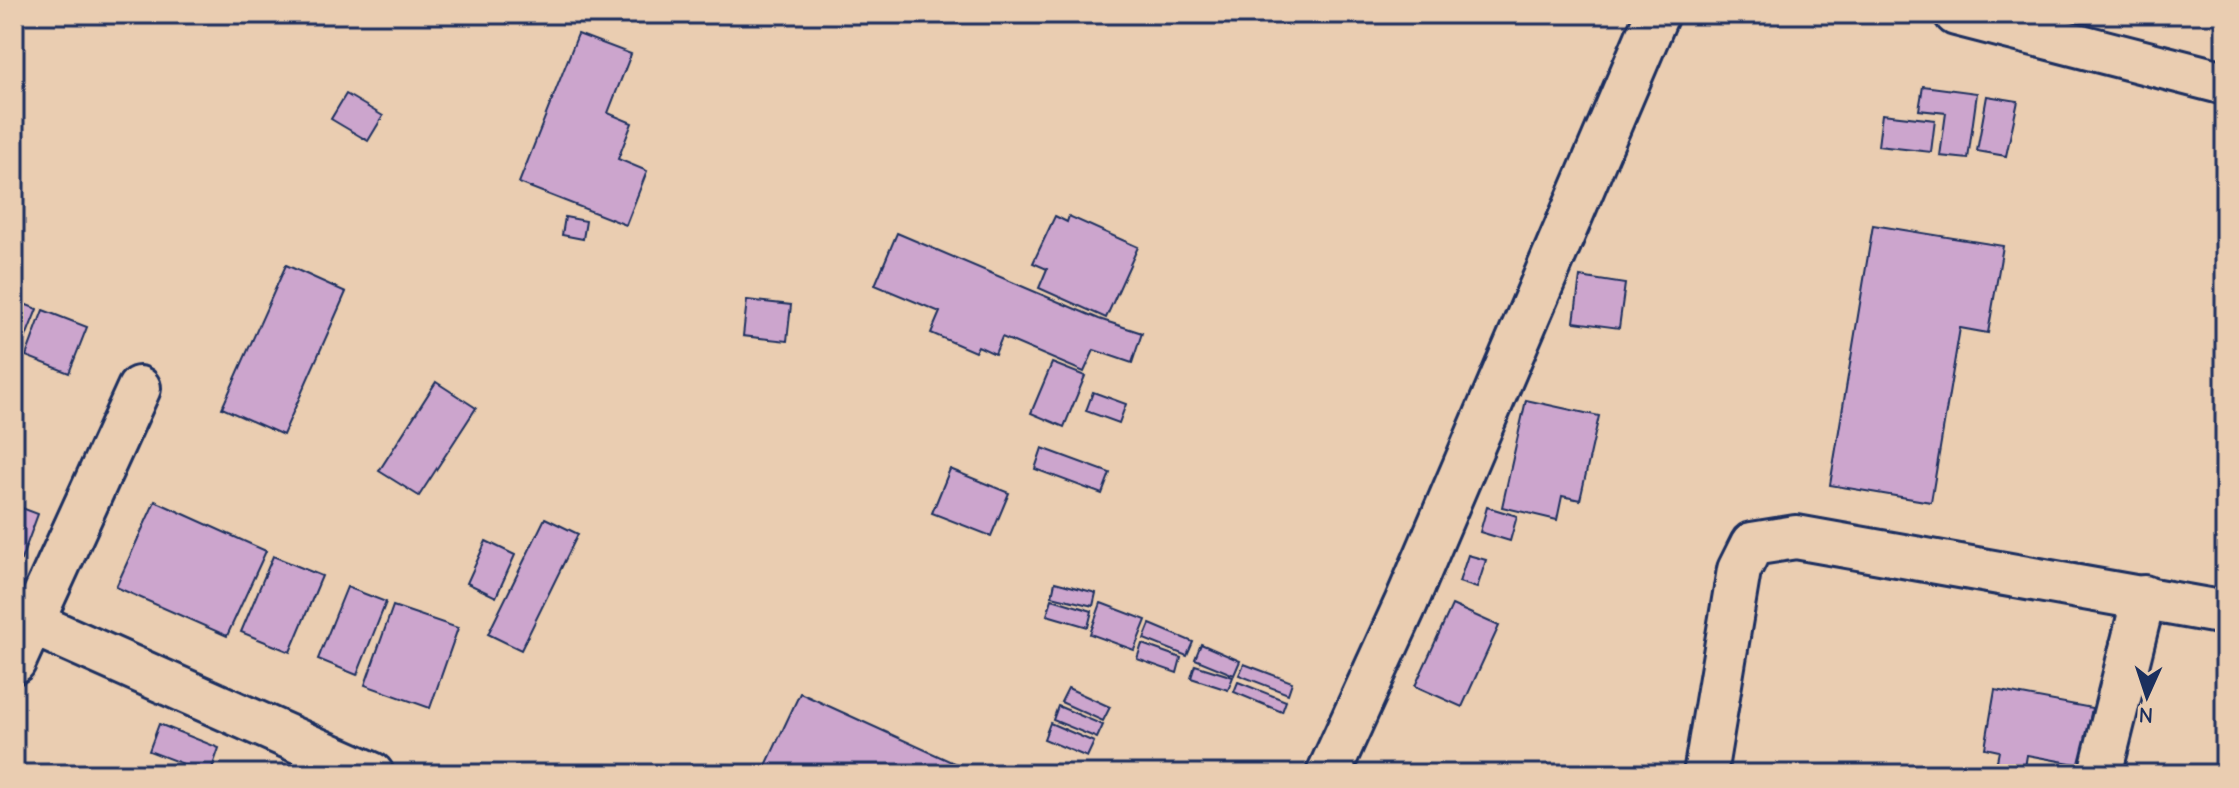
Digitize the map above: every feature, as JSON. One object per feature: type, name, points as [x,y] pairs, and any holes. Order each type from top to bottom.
[{"type":"street","points":[[1328,774],[1406,603],[1657,14]]},
{"type":"street","points":[[1956,14],[2225,83]]},
{"type":"street","points":[[14,662],[23,618],[139,388]]},
{"type":"street","points":[[1705,774],[1739,570],[1752,544],[1796,537],[2225,613]]},
{"type":"street","points":[[2100,774],[2144,597]]},
{"type":"street","points":[[23,618],[372,774]]},
{"type":"building","points":[[578,34],[631,54],[608,113],[632,123],[618,159],[647,171],[626,225],[519,183]]},
{"type":"building","points":[[1923,86],[1977,93],[1968,159],[1940,156],[1946,113],[1919,110]]},
{"type":"building","points":[[346,94],[383,116],[368,141],[331,119]]},
{"type":"building","points":[[1987,96],[2018,101],[2006,156],[1977,151]]},
{"type":"building","points":[[1882,114],[1935,120],[1931,152],[1878,146]]},
{"type":"building","points":[[1055,216],[1067,222],[1069,216],[1138,247],[1106,318],[1039,288],[1047,269],[1033,263]]},
{"type":"building","points":[[565,217],[586,221],[583,239],[562,235]]},
{"type":"building","points":[[1873,225],[2003,246],[1988,333],[1960,328],[1931,502],[1830,485]]},
{"type":"building","points":[[897,233],[1099,319],[1142,333],[1132,363],[1094,350],[1084,372],[1002,337],[995,354],[978,346],[975,352],[931,333],[940,312],[875,285]]},
{"type":"building","points":[[286,265],[346,292],[283,435],[222,408]]},
{"type":"building","points":[[1580,277],[1625,284],[1619,328],[1574,322]]},
{"type":"building","points":[[14,300],[37,309],[21,349],[14,347]]},
{"type":"building","points":[[747,300],[791,305],[787,341],[743,336]]},
{"type":"building","points":[[43,310],[87,327],[69,373],[26,356]]},
{"type":"building","points":[[1052,363],[1085,376],[1064,427],[1031,413]]},
{"type":"building","points":[[436,382],[476,408],[419,496],[379,471]]},
{"type":"building","points":[[1093,392],[1126,404],[1119,423],[1086,411]]},
{"type":"building","points":[[1526,400],[1599,416],[1580,500],[1562,496],[1557,520],[1502,507]]},
{"type":"building","points":[[1042,448],[1110,473],[1102,494],[1035,469]]},
{"type":"building","points":[[2225,458],[2225,553],[2216,552]]},
{"type":"building","points":[[950,469],[1009,493],[991,536],[932,513]]},
{"type":"building","points":[[155,501],[266,551],[227,636],[116,587]]},
{"type":"building","points":[[14,505],[38,514],[21,560],[14,558]]},
{"type":"building","points":[[1487,507],[1517,516],[1510,541],[1480,532]]},
{"type":"building","points":[[545,518],[578,534],[521,650],[488,634]]},
{"type":"building","points":[[486,541],[515,555],[496,597],[467,583]]},
{"type":"building","points":[[1468,555],[1486,560],[1477,588],[1459,582]]},
{"type":"building","points":[[273,556],[322,576],[290,652],[241,632]]},
{"type":"building","points":[[1055,582],[1096,593],[1093,606],[1052,596]]},
{"type":"building","points":[[347,587],[386,602],[357,675],[318,659]]},
{"type":"building","points":[[1052,599],[1092,611],[1088,627],[1047,615]]},
{"type":"building","points":[[1101,603],[1146,620],[1134,650],[1090,634]]},
{"type":"building","points":[[1452,605],[1499,626],[1462,707],[1415,686]]},
{"type":"building","points":[[393,606],[458,628],[430,708],[365,685]]},
{"type":"building","points":[[1150,624],[1193,642],[1187,656],[1144,639]]},
{"type":"building","points":[[1142,644],[1181,658],[1177,673],[1137,659]]},
{"type":"building","points":[[1201,644],[1240,661],[1234,675],[1195,659]]},
{"type":"building","points":[[1244,664],[1292,682],[1288,694],[1239,675]]},
{"type":"building","points":[[1195,665],[1233,677],[1228,690],[1191,678]]},
{"type":"building","points":[[1238,682],[1286,701],[1282,712],[1234,692]]},
{"type":"building","points":[[1068,688],[1110,707],[1103,721],[1061,702]]},
{"type":"building","points":[[1995,690],[2092,708],[2081,765],[2027,755],[2024,774],[1995,771],[1999,751],[1985,748]]},
{"type":"building","points":[[800,693],[978,774],[762,774]]},
{"type":"building","points":[[1058,706],[1103,725],[1097,738],[1053,720]]},
{"type":"building","points":[[1050,723],[1094,742],[1087,757],[1044,739]]},
{"type":"building","points":[[159,724],[219,748],[210,774],[186,774],[189,766],[149,751]]}]
